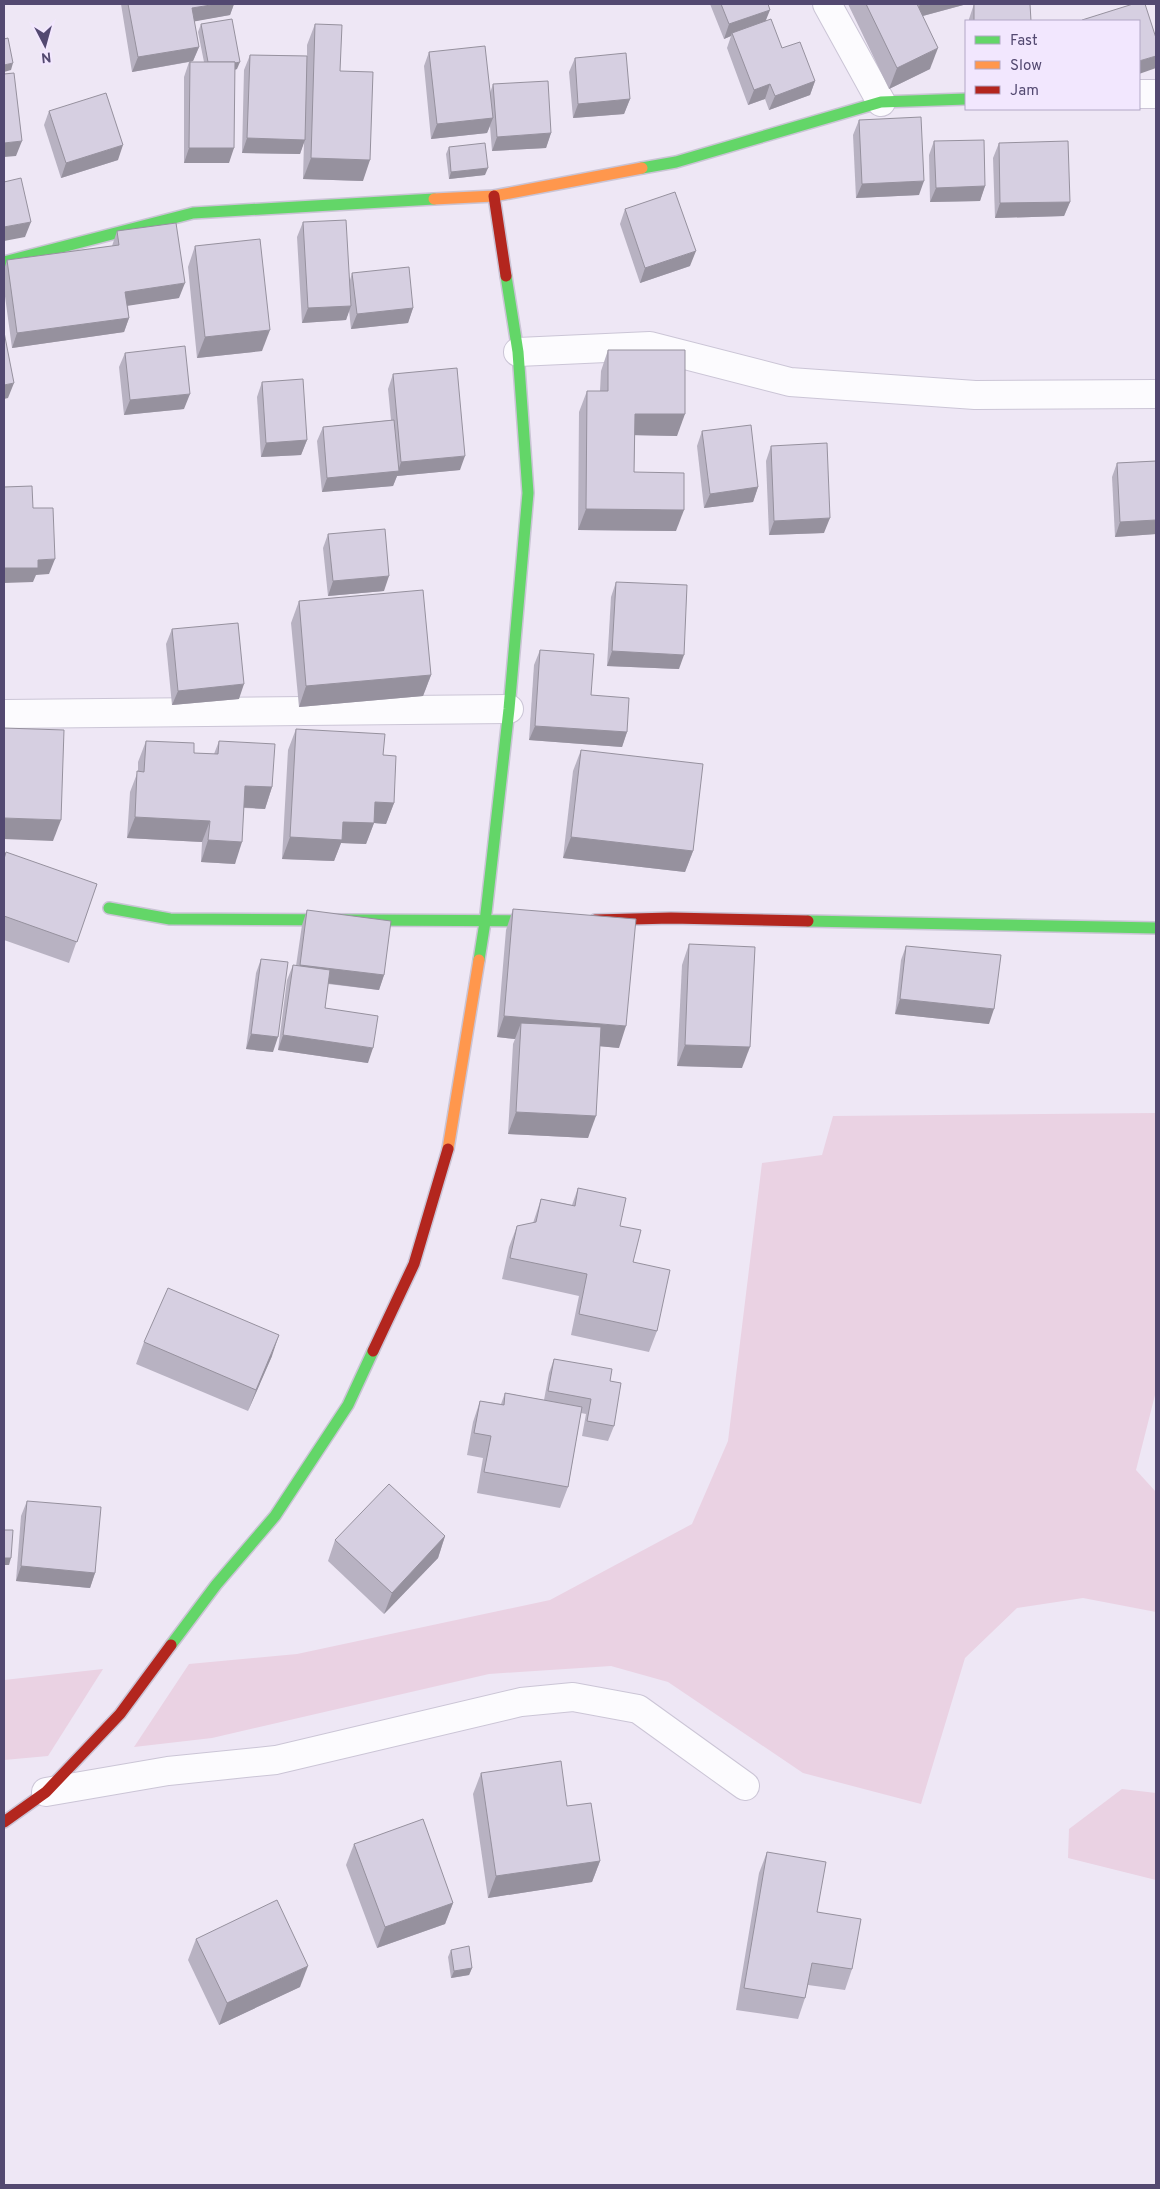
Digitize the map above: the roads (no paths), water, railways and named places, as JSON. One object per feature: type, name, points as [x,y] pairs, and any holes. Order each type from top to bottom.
[{"type":"street","points":[[827,4],[881,102]]},
{"type":"street","points":[[1140,94],[1156,94]]},
{"type":"street","points":[[4,262],[192,213],[494,196],[676,162],[881,102],[965,99]]},
{"type":"street","points":[[4,1822],[46,1792],[120,1714],[216,1584],[275,1516],[348,1405],[414,1264],[449,1145],[485,922],[509,709],[528,493],[518,352],[494,196]]},
{"type":"street","points":[[518,352],[650,346],[790,382],[976,395],[1156,394]]},
{"type":"street","points":[[4,714],[509,709]]},
{"type":"street","points":[[109,908],[170,918],[485,922],[563,920]]},
{"type":"street","points":[[583,920],[671,918],[1156,928]]},
{"type":"street","points":[[46,1792],[168,1771],[276,1760],[521,1702],[573,1697],[638,1709],[745,1786]]}]
